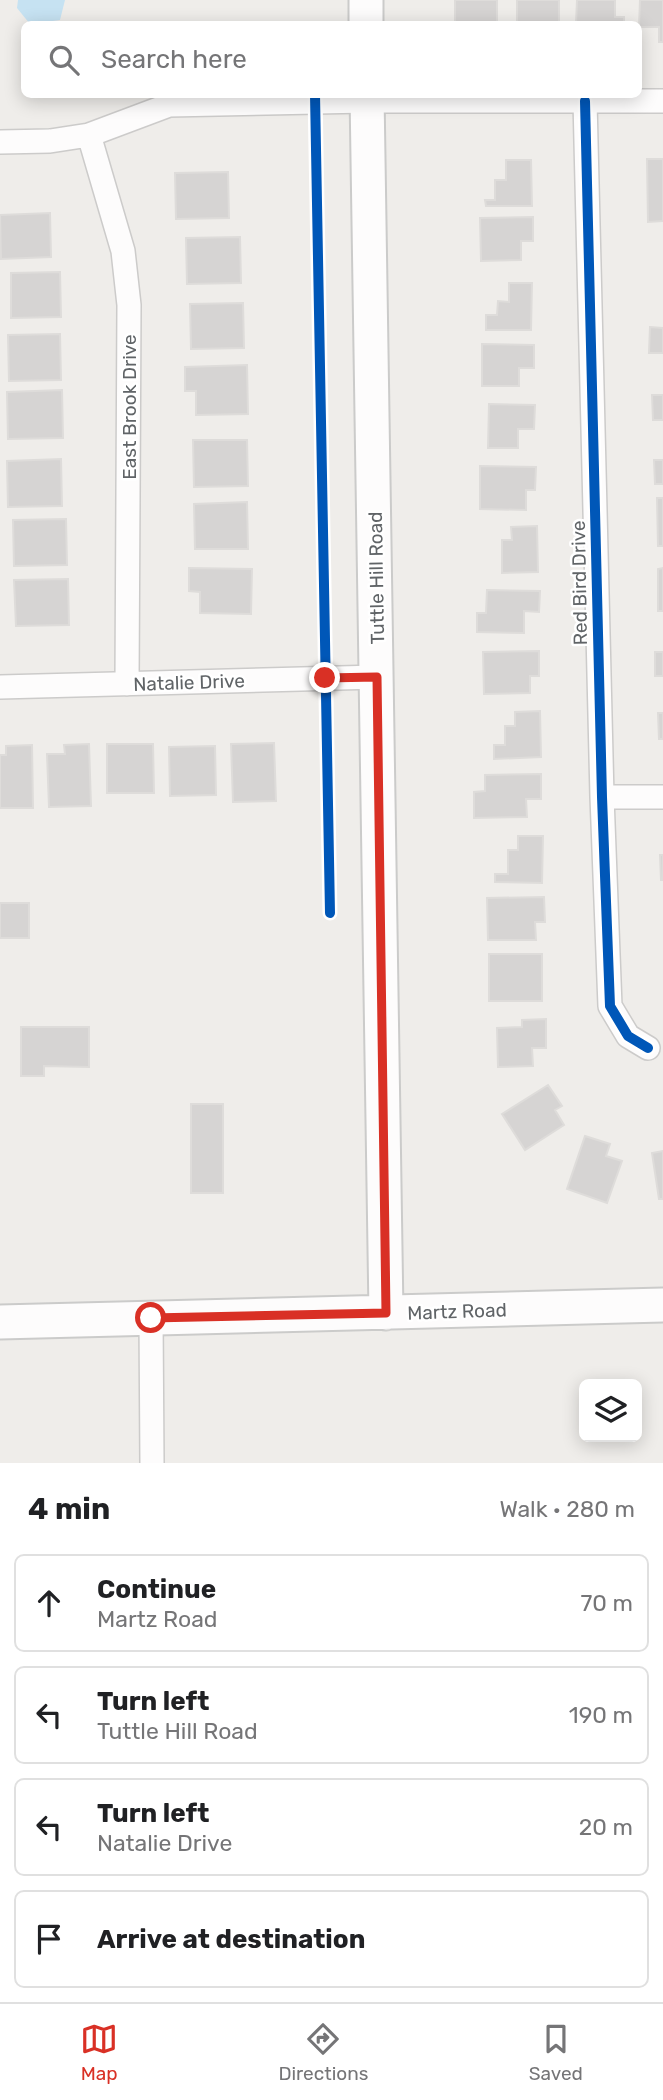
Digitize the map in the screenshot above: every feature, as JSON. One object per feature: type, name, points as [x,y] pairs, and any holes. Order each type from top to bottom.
[{"type":"main road","points":[[366,0],[366,21]]},
{"type":"main road","name":"Tuttle Hill Road","points":[[367,98],[386,1313]]},
{"type":"main road","name":"Martz Road","points":[[0,1321],[663,1305]]},
{"type":"street","points":[[0,142],[50,141],[89,135],[169,106],[367,98],[663,101]]},
{"type":"street","name":"Red Bird Drive","points":[[585,101],[602,797],[610,1006],[628,1036],[648,1048]]},
{"type":"street","name":"East Brook Drive","points":[[89,135],[123,251],[129,304],[127,684]]},
{"type":"street","name":"Natalie Drive","points":[[0,687],[377,677]]},
{"type":"street","points":[[602,797],[663,797]]},
{"type":"street","points":[[151,1318],[152,1463]]},
{"type":"water","points":[[18,0],[65,0],[60,20],[28,21],[17,8]]},
{"type":"building","points":[[455,0],[497,0],[497,21],[455,21]]},
{"type":"building","points":[[517,0],[559,0],[559,21],[517,21]]},
{"type":"building","points":[[577,0],[615,0],[615,17],[624,17],[624,21],[576,21]]},
{"type":"building","points":[[640,0],[663,0],[663,42],[659,42],[659,27],[642,27],[642,21],[639,21]]},
{"type":"building","points":[[647,159],[663,159],[663,221],[648,222]]},
{"type":"building","points":[[506,160],[531,160],[532,206],[486,206],[485,200],[495,200],[495,180],[506,180]]},
{"type":"building","points":[[228,172],[229,218],[176,219],[175,173]]},
{"type":"building","points":[[50,213],[51,257],[1,259],[0,215]]},
{"type":"building","points":[[533,217],[533,241],[521,241],[521,260],[481,261],[480,218]]},
{"type":"building","points":[[240,237],[241,283],[187,284],[186,238]]},
{"type":"building","points":[[60,272],[61,317],[11,318],[11,273]]},
{"type":"building","points":[[509,283],[532,283],[531,330],[486,330],[486,315],[497,315],[498,301],[509,302]]},
{"type":"building","points":[[243,303],[244,348],[191,349],[190,304]]},
{"type":"building","points":[[650,327],[663,328],[663,353],[649,353]]},
{"type":"building","points":[[60,334],[61,380],[9,381],[8,335]]},
{"type":"building","points":[[482,344],[534,345],[534,368],[519,368],[519,386],[482,386]]},
{"type":"building","points":[[247,365],[248,414],[196,415],[196,391],[185,391],[185,367]]},
{"type":"building","points":[[62,390],[63,438],[8,439],[7,392]]},
{"type":"building","points":[[652,395],[663,395],[663,420],[653,420]]},
{"type":"building","points":[[489,404],[535,405],[534,429],[518,429],[518,448],[488,448]]},
{"type":"building","points":[[193,440],[247,440],[248,486],[194,487]]},
{"type":"building","points":[[61,459],[62,506],[8,507],[7,461]]},
{"type":"building","points":[[654,460],[663,460],[663,484],[655,484]]},
{"type":"building","points":[[480,466],[536,467],[535,490],[526,490],[526,510],[480,509]]},
{"type":"building","points":[[657,498],[663,498],[663,546],[658,546]]},
{"type":"building","points":[[247,502],[248,549],[195,549],[194,504]]},
{"type":"building","points":[[66,519],[67,565],[14,566],[13,520]]},
{"type":"building","points":[[537,526],[538,572],[502,573],[502,540],[512,540],[511,527]]},
{"type":"building","points":[[189,568],[252,569],[251,614],[200,613],[200,592],[189,591]]},
{"type":"building","points":[[663,568],[663,611],[658,611],[658,569]]},
{"type":"building","points":[[68,579],[69,625],[16,626],[14,580]]},
{"type":"building","points":[[487,590],[540,591],[539,612],[524,611],[524,633],[477,632],[477,613],[486,613]]},
{"type":"building","points":[[539,651],[539,676],[530,676],[530,693],[484,694],[483,652]]},
{"type":"building","points":[[655,652],[663,652],[663,676],[655,676]]},
{"type":"building","points":[[540,711],[541,757],[494,759],[494,745],[505,745],[505,726],[515,726],[515,712]]},
{"type":"building","points":[[658,713],[663,713],[663,739],[659,739]]},
{"type":"building","points":[[274,743],[276,801],[233,802],[231,744]]},
{"type":"building","points":[[89,744],[91,806],[49,807],[47,754],[65,754],[64,745]]},
{"type":"building","points":[[107,744],[153,744],[154,793],[107,793]]},
{"type":"building","points":[[32,745],[33,808],[0,808],[0,755],[6,755],[6,746]]},
{"type":"building","points":[[215,746],[216,795],[170,796],[169,747]]},
{"type":"building","points":[[541,774],[541,799],[526,799],[527,817],[474,818],[474,792],[485,791],[485,775]]},
{"type":"building","points":[[518,836],[543,836],[542,883],[495,882],[495,874],[508,874],[508,850],[518,850]]},
{"type":"building","points":[[660,855],[663,855],[663,880],[661,880]]},
{"type":"building","points":[[544,897],[545,922],[535,922],[536,940],[488,940],[487,898]]},
{"type":"building","points":[[0,903],[29,903],[29,938],[0,938]]},
{"type":"building","points":[[489,954],[542,954],[542,1001],[489,1001]]},
{"type":"building","points":[[546,1019],[546,1048],[532,1048],[533,1066],[498,1067],[497,1028],[522,1027],[522,1020]]},
{"type":"building","points":[[21,1027],[89,1027],[89,1067],[44,1066],[44,1076],[21,1076]]},
{"type":"building","points":[[548,1085],[562,1106],[555,1110],[564,1125],[525,1150],[502,1114]]},
{"type":"building","points":[[191,1104],[223,1104],[223,1193],[191,1193]]},
{"type":"building","points":[[585,1136],[610,1144],[606,1156],[622,1161],[607,1203],[567,1189]]},
{"type":"building","points":[[663,1151],[663,1199],[659,1199],[652,1153]]},
{"type":"cycle path","points":[[315,98],[330,913]]},
{"type":"cycle path","points":[[585,101],[602,797],[610,1006],[628,1036],[648,1048]]},
{"type":"route","points":[[151,1318],[386,1313],[377,677],[325,678]]}]
